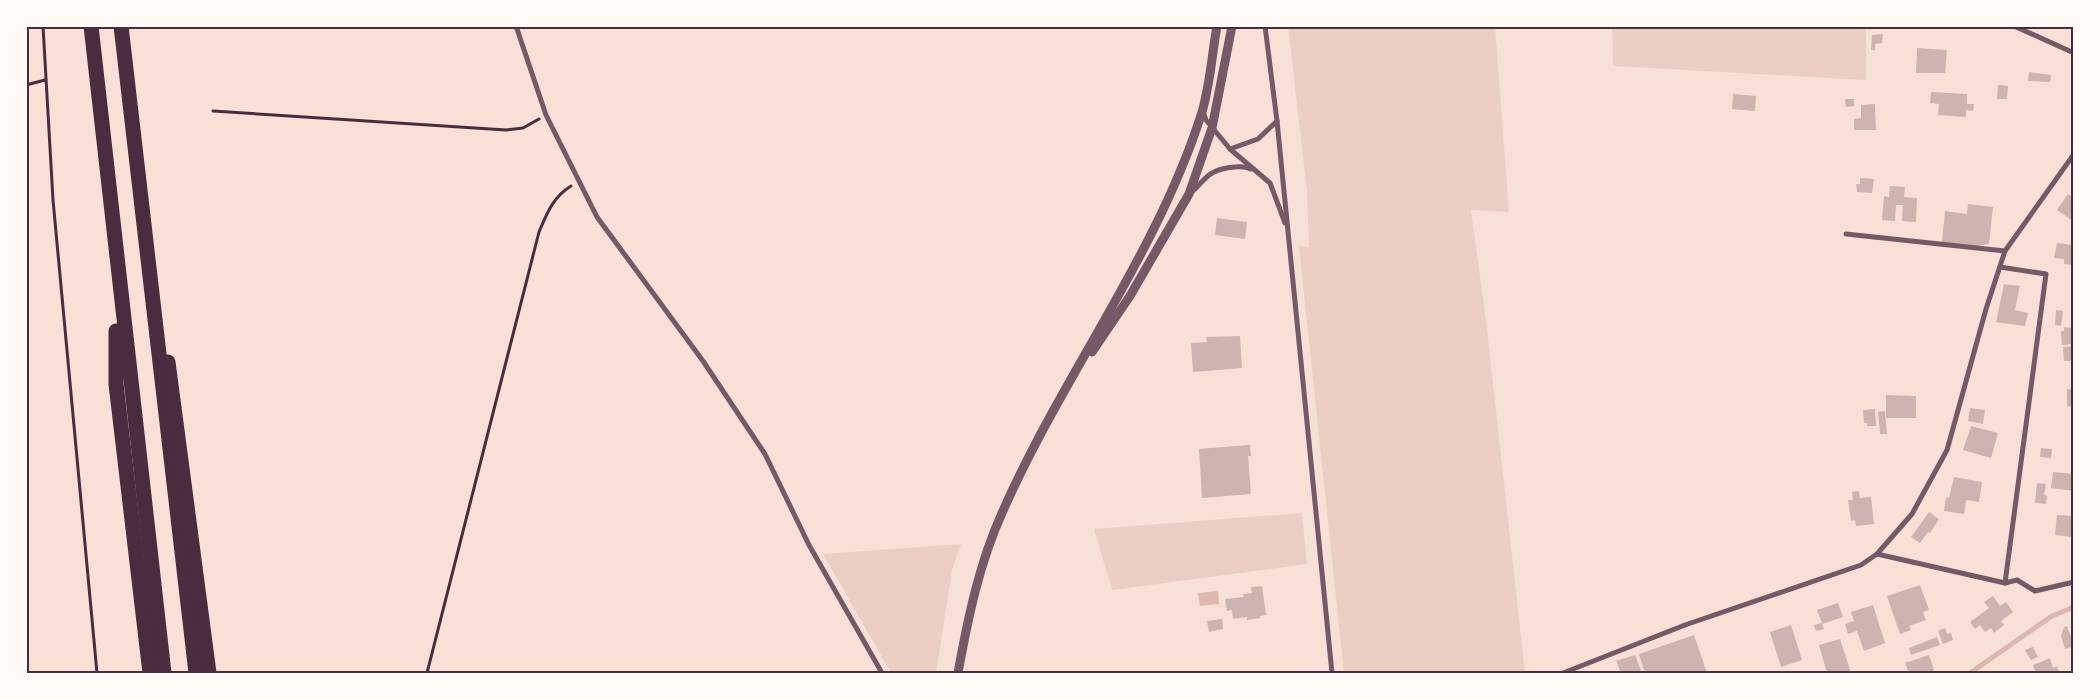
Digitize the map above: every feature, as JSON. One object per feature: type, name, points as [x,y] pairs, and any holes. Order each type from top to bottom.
[{"type":"highway","points":[[91,26],[164,673]]},
{"type":"highway","points":[[121,26],[196,673]]},
{"type":"highway","points":[[146,248],[172,381],[209,673]]},
{"type":"highway","points":[[115,252],[116,384],[150,673]]},
{"type":"street","points":[[516,26],[546,115],[597,217],[703,361],[766,454],[809,545],[882,673]]},
{"type":"street","points":[[958,673],[969,610],[986,553],[1002,513],[1042,432],[1162,215],[1202,110],[1217,26]]},
{"type":"street","points":[[1060,400],[1130,296],[1189,194],[1212,128],[1232,26]]},
{"type":"street","points":[[1265,26],[1277,121],[1332,673]]},
{"type":"street","points":[[2014,26],[2074,52]]},
{"type":"street","points":[[1202,110],[1206,120],[1230,149],[1270,183],[1276,194],[1288,233]]},
{"type":"street","points":[[1230,149],[1258,139],[1277,121]]},
{"type":"street","points":[[1563,673],[1685,625],[1860,565],[1877,554],[1912,514],[1947,450],[1986,309],[2005,251],[2074,154]]},
{"type":"street","points":[[1189,194],[1211,174],[1218,171],[1246,166],[1258,172]]},
{"type":"street","points":[[1846,234],[2005,251]]},
{"type":"street","points":[[2000,267],[2046,274],[2006,583]]},
{"type":"street","points":[[1877,554],[2006,583],[2017,580],[2035,591],[2074,582]]},
{"type":"path","points":[[43,26],[53,200],[97,673]]},
{"type":"path","points":[[26,85],[45,80]]},
{"type":"path","points":[[213,111],[506,130],[523,128],[546,115]]},
{"type":"path","points":[[427,673],[539,232],[549,208],[559,193],[578,182]]},
{"type":"shaded area","points":[[1288,26],[1495,26],[1509,212],[1471,210],[1486,320],[1525,673],[1344,673],[1299,246],[1309,247],[1307,192]]},
{"type":"shaded area","points":[[1612,26],[1866,26],[1866,80],[1613,66]]},
{"type":"shaded area","points":[[1302,513],[1307,564],[1112,590],[1094,529]]},
{"type":"shaded area","points":[[961,544],[952,570],[936,673],[891,673],[823,554]]},
{"type":"shaded area","points":[[1218,591],[1219,604],[1200,606],[1198,593]]},
{"type":"building","points":[[1883,34],[1882,43],[1875,44],[1875,50],[1871,50],[1872,35]]},
{"type":"building","points":[[1917,48],[1947,50],[1945,73],[1916,73]]},
{"type":"building","points":[[2029,72],[2051,75],[2050,82],[2028,81]]},
{"type":"building","points":[[1998,85],[2008,86],[2007,99],[1997,99]]},
{"type":"building","points":[[1931,92],[1967,94],[1967,104],[1974,104],[1973,111],[1966,110],[1966,117],[1938,115],[1939,104],[1930,103]]},
{"type":"building","points":[[1733,94],[1756,96],[1755,111],[1732,109]]},
{"type":"building","points":[[1845,99],[1854,99],[1854,106],[1846,107]]},
{"type":"building","points":[[1875,104],[1876,130],[1854,130],[1854,119],[1861,118],[1861,105]]},
{"type":"building","points":[[1860,178],[1874,179],[1872,193],[1857,192],[1856,184],[1860,184]]},
{"type":"building","points":[[1890,186],[1905,187],[1904,197],[1917,198],[1916,222],[1902,221],[1903,205],[1896,205],[1895,221],[1882,220],[1884,196],[1889,197]]},
{"type":"building","points":[[2068,194],[2074,198],[2074,222],[2057,210]]},
{"type":"building","points":[[1968,204],[1993,207],[1989,244],[1976,246],[1942,242],[1945,211],[1967,214]]},
{"type":"building","points":[[1217,218],[1247,222],[1245,239],[1215,235]]},
{"type":"building","points":[[2057,243],[2074,245],[2074,265],[2064,264],[2064,259],[2054,258]]},
{"type":"building","points":[[2004,284],[2020,286],[2015,310],[2028,313],[2025,326],[1996,322]]},
{"type":"building","points":[[2071,303],[2074,304],[2074,344],[2062,345],[2061,331],[2064,331],[2064,327],[2072,328]]},
{"type":"building","points":[[2056,310],[2063,311],[2061,326],[2055,325]]},
{"type":"building","points":[[1240,336],[1242,368],[1193,372],[1191,343],[1207,342],[1206,337]]},
{"type":"building","points":[[2074,346],[2074,361],[2064,361],[2063,347]]},
{"type":"building","points":[[2067,389],[2074,390],[2074,407],[2067,406]]},
{"type":"building","points":[[1886,395],[1916,396],[1916,418],[1886,418]]},
{"type":"building","points":[[1970,408],[1985,410],[1983,424],[1968,421]]},
{"type":"building","points":[[1875,409],[1876,426],[1867,426],[1867,423],[1864,423],[1863,410]]},
{"type":"building","points":[[1885,411],[1887,434],[1880,434],[1878,412]]},
{"type":"building","points":[[1971,426],[1998,433],[1991,458],[1963,450]]},
{"type":"building","points":[[1250,445],[1251,456],[1248,456],[1251,494],[1202,498],[1199,449]]},
{"type":"building","points":[[2041,448],[2052,449],[2051,458],[2040,457]]},
{"type":"building","points":[[2053,472],[2074,474],[2074,491],[2051,488]]},
{"type":"building","points":[[1954,477],[1982,482],[1979,502],[1966,500],[1964,514],[1944,511],[1946,497],[1949,498]]},
{"type":"building","points":[[2037,483],[2046,484],[2044,495],[2047,496],[2046,504],[2035,503]]},
{"type":"building","points":[[1859,491],[1860,498],[1871,497],[1874,524],[1856,526],[1855,520],[1851,521],[1848,500],[1853,500],[1852,492]]},
{"type":"building","points":[[1929,512],[1939,519],[1930,533],[1928,532],[1920,543],[1911,537]]},
{"type":"building","points":[[2057,515],[2073,516],[2071,537],[2055,535]]},
{"type":"building","points":[[1920,585],[1929,610],[1923,612],[1926,620],[1909,626],[1911,630],[1900,634],[1887,596]]},
{"type":"building","points":[[1262,586],[1266,615],[1247,620],[1247,617],[1233,619],[1232,610],[1227,611],[1225,599],[1244,597],[1243,594],[1252,593],[1251,587]]},
{"type":"building","points":[[1993,596],[2000,606],[2006,602],[2013,612],[2001,621],[2004,625],[1994,633],[1991,628],[1985,632],[1980,625],[1975,629],[1970,622],[1989,608],[1984,602]]},
{"type":"building","points":[[1838,603],[1843,617],[1822,624],[1824,629],[1816,631],[1814,625],[1822,623],[1817,610]]},
{"type":"building","points":[[1873,605],[1885,643],[1864,651],[1857,631],[1848,634],[1845,624],[1854,621],[1851,612]]},
{"type":"building","points":[[1222,619],[1223,629],[1209,632],[1207,621]]},
{"type":"building","points":[[1791,625],[1802,660],[1781,667],[1770,632]]},
{"type":"building","points":[[2067,626],[2074,646],[2065,649],[2061,636],[2064,627]]},
{"type":"building","points":[[1945,628],[1947,634],[1951,633],[1953,640],[1943,644],[1938,631]]},
{"type":"building","points":[[1694,635],[1707,673],[1645,673],[1639,654]]},
{"type":"building","points":[[1937,637],[1940,645],[1911,655],[1909,648]]},
{"type":"building","points":[[1840,639],[1851,673],[1827,673],[1819,645]]},
{"type":"building","points":[[2033,647],[2038,657],[2031,660],[2025,650]]},
{"type":"building","points":[[1635,655],[1642,673],[1621,673],[1616,661]]},
{"type":"building","points":[[1929,655],[1935,673],[1909,673],[1905,663]]},
{"type":"building","points":[[2050,658],[2053,668],[2057,666],[2059,673],[2036,673],[2033,665]]},
{"type":"waterway","points":[[1970,673],[2052,616],[2074,607]]}]
